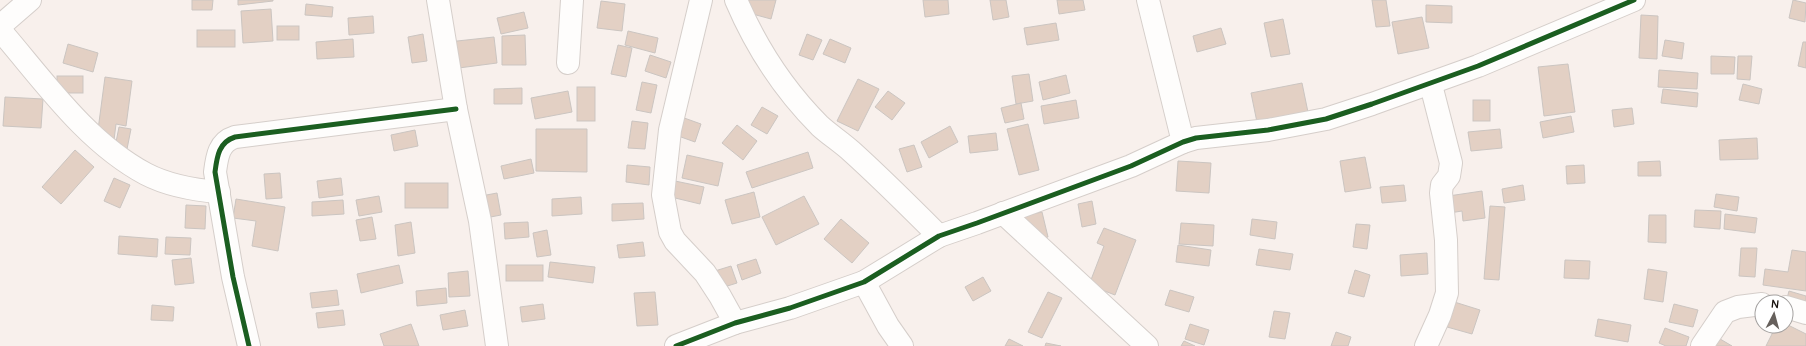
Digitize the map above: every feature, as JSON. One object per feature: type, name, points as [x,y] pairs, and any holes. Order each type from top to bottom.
[{"type":"street","points":[[0,26],[30,0]]},
{"type":"street","points":[[438,0],[456,109],[480,221],[497,346]]},
{"type":"street","points":[[568,63],[572,0]]},
{"type":"street","points":[[701,0],[670,130],[663,195],[672,237],[681,249],[705,273],[735,323]]},
{"type":"street","points":[[736,0],[754,39],[775,72],[797,100],[821,127],[850,151],[939,236]]},
{"type":"street","points":[[1148,0],[1183,142]]},
{"type":"street","points":[[676,346],[735,323],[790,308],[864,282],[939,236],[1131,166],[1183,142],[1212,136],[1268,130],[1326,119],[1431,85],[1634,0]]},
{"type":"street","points":[[0,30],[67,109],[94,136],[123,160],[147,174],[176,186],[194,190],[219,192]]},
{"type":"street","points":[[1426,346],[1440,315],[1447,293],[1446,240],[1442,184],[1449,176],[1451,163],[1431,85]]},
{"type":"street","points":[[248,346],[233,277],[215,172],[216,159],[222,145],[235,137],[456,109]]},
{"type":"street","points":[[1003,213],[1148,346]]},
{"type":"street","points":[[864,282],[888,326],[902,346]]},
{"type":"street","points":[[1702,346],[1725,312],[1738,307],[1754,305]]},
{"type":"street","points":[[1794,309],[1806,312]]},
{"type":"building","points":[[192,0],[213,0],[212,10],[192,10]]},
{"type":"building","points":[[238,0],[273,0],[273,1],[238,5]]},
{"type":"building","points":[[732,0],[776,0],[771,19],[730,8]]},
{"type":"building","points":[[923,0],[948,0],[949,14],[925,17]]},
{"type":"building","points":[[990,0],[1006,0],[1009,17],[993,20]]},
{"type":"building","points":[[1057,0],[1083,0],[1085,10],[1059,14]]},
{"type":"building","points":[[1372,0],[1386,0],[1390,26],[1376,27]]},
{"type":"building","points":[[1793,0],[1806,3],[1805,22],[1789,18]]},
{"type":"building","points":[[601,1],[625,4],[622,31],[597,28]]},
{"type":"building","points":[[306,4],[333,7],[332,17],[305,15]]},
{"type":"building","points":[[1426,5],[1452,6],[1452,23],[1426,22]]},
{"type":"building","points":[[271,9],[273,41],[243,43],[241,11]]},
{"type":"building","points":[[524,12],[528,28],[501,34],[497,18]]},
{"type":"building","points":[[1641,15],[1658,16],[1657,59],[1639,58]]},
{"type":"building","points":[[373,16],[374,33],[349,35],[348,18]]},
{"type":"building","points":[[1422,17],[1429,48],[1398,54],[1392,22]]},
{"type":"building","points":[[1283,19],[1290,54],[1271,57],[1264,23]]},
{"type":"building","points":[[1056,23],[1059,40],[1027,45],[1024,28]]},
{"type":"building","points":[[277,26],[299,26],[299,40],[277,40]]},
{"type":"building","points":[[1221,28],[1226,44],[1197,52],[1193,36]]},
{"type":"building","points":[[197,30],[235,30],[235,47],[197,47]]},
{"type":"building","points":[[628,31],[658,38],[655,53],[625,45]]},
{"type":"building","points":[[423,34],[427,61],[412,63],[408,37]]},
{"type":"building","points":[[807,34],[822,40],[813,60],[799,55]]},
{"type":"building","points":[[525,35],[526,65],[502,65],[502,36]]},
{"type":"building","points":[[494,37],[497,63],[451,69],[448,42]]},
{"type":"building","points":[[353,39],[354,57],[317,59],[316,42]]},
{"type":"building","points":[[830,39],[851,48],[845,63],[823,54]]},
{"type":"building","points":[[1665,40],[1684,43],[1682,59],[1662,56]]},
{"type":"building","points":[[1803,42],[1806,42],[1806,68],[1798,66]]},
{"type":"building","points":[[68,44],[98,53],[93,72],[63,63]]},
{"type":"building","points":[[618,45],[632,48],[626,77],[611,74]]},
{"type":"building","points":[[650,55],[671,62],[666,78],[645,71]]},
{"type":"building","points":[[1711,56],[1735,57],[1734,74],[1711,74]]},
{"type":"building","points":[[1738,56],[1752,56],[1750,80],[1737,79]]},
{"type":"building","points":[[1568,64],[1575,112],[1544,116],[1538,67]]},
{"type":"building","points":[[1659,70],[1698,73],[1697,89],[1658,87]]},
{"type":"building","points":[[1029,74],[1033,101],[1016,104],[1012,76]]},
{"type":"building","points":[[1066,75],[1070,93],[1043,100],[1039,82]]},
{"type":"building","points":[[57,76],[83,76],[83,93],[57,93]]},
{"type":"building","points":[[105,77],[132,81],[126,126],[116,124],[113,148],[96,145]]},
{"type":"building","points":[[858,79],[879,89],[858,131],[837,121]]},
{"type":"building","points":[[642,82],[657,85],[651,113],[636,110]]},
{"type":"building","points":[[1302,83],[1310,122],[1259,132],[1251,93]]},
{"type":"building","points":[[1743,84],[1762,89],[1759,104],[1739,100]]},
{"type":"building","points":[[577,87],[595,87],[595,121],[577,121]]},
{"type":"building","points":[[522,88],[522,104],[494,104],[494,89]]},
{"type":"building","points":[[1663,89],[1698,93],[1697,107],[1661,103]]},
{"type":"building","points":[[568,91],[572,112],[535,119],[531,98]]},
{"type":"building","points":[[888,91],[905,103],[892,120],[875,107]]},
{"type":"building","points":[[5,97],[43,99],[41,128],[3,126]]},
{"type":"building","points":[[1076,100],[1079,118],[1044,124],[1041,106]]},
{"type":"building","points":[[1473,100],[1490,100],[1490,121],[1473,121]]},
{"type":"building","points":[[1021,103],[1024,119],[1005,123],[1001,108]]},
{"type":"building","points":[[762,107],[778,116],[767,134],[751,125]]},
{"type":"building","points":[[1632,108],[1634,124],[1614,127],[1612,110]]},
{"type":"building","points":[[673,114],[701,124],[695,142],[667,132]]},
{"type":"building","points":[[1571,116],[1574,132],[1543,138],[1540,122]]},
{"type":"building","points":[[632,121],[648,123],[645,149],[628,148]]},
{"type":"building","points":[[1028,124],[1039,170],[1019,175],[1007,129]]},
{"type":"building","points":[[737,125],[757,141],[743,160],[722,143]]},
{"type":"building","points":[[950,126],[958,142],[929,158],[921,142]]},
{"type":"building","points":[[119,127],[131,129],[127,149],[115,147]]},
{"type":"building","points":[[536,129],[587,129],[587,172],[536,171]]},
{"type":"building","points":[[1500,129],[1502,148],[1471,151],[1468,132]]},
{"type":"building","points":[[415,130],[418,146],[394,151],[391,135]]},
{"type":"building","points":[[996,133],[998,150],[970,153],[968,136]]},
{"type":"building","points":[[1757,138],[1758,159],[1720,160],[1719,140]]},
{"type":"building","points":[[914,145],[922,167],[907,172],[899,149]]},
{"type":"building","points":[[75,150],[94,167],[61,204],[42,187]]},
{"type":"building","points":[[808,152],[813,168],[752,188],[746,172]]},
{"type":"building","points":[[687,155],[723,163],[718,186],[682,178]]},
{"type":"building","points":[[1365,157],[1371,188],[1345,192],[1340,161]]},
{"type":"building","points":[[531,159],[534,173],[504,179],[501,166]]},
{"type":"building","points":[[1178,161],[1211,163],[1209,193],[1176,191]]},
{"type":"building","points":[[1660,161],[1661,176],[1638,176],[1638,162]]},
{"type":"building","points":[[627,165],[650,167],[649,185],[626,182]]},
{"type":"building","points":[[1584,165],[1585,183],[1567,184],[1566,166]]},
{"type":"building","points":[[280,173],[282,198],[266,199],[264,174]]},
{"type":"building","points":[[114,178],[130,185],[120,208],[104,201]]},
{"type":"building","points":[[341,178],[343,195],[319,198],[317,181]]},
{"type":"building","points":[[675,181],[704,187],[700,204],[671,197]]},
{"type":"building","points":[[405,183],[448,183],[448,208],[405,208]]},
{"type":"building","points":[[1404,185],[1406,201],[1382,203],[1380,187]]},
{"type":"building","points":[[1523,185],[1525,200],[1504,203],[1502,189]]},
{"type":"building","points":[[1482,191],[1485,218],[1463,221],[1462,211],[1437,215],[1435,198]]},
{"type":"building","points":[[754,192],[760,217],[732,224],[725,200]]},
{"type":"building","points":[[497,193],[501,215],[480,219],[476,197]]},
{"type":"building","points":[[1716,194],[1739,197],[1737,211],[1714,207]]},
{"type":"building","points":[[379,196],[382,212],[359,216],[356,200]]},
{"type":"building","points":[[804,196],[819,224],[776,245],[762,217]]},
{"type":"building","points":[[581,197],[582,214],[552,216],[552,199]]},
{"type":"building","points":[[236,199],[285,207],[278,251],[252,246],[256,221],[233,218]]},
{"type":"building","points":[[343,200],[344,214],[312,216],[312,202]]},
{"type":"building","points":[[1092,201],[1096,224],[1082,227],[1078,204]]},
{"type":"building","points":[[643,203],[644,219],[612,221],[612,204]]},
{"type":"building","points":[[186,205],[206,206],[205,229],[185,228]]},
{"type":"building","points":[[1490,206],[1505,207],[1499,280],[1484,279]]},
{"type":"building","points":[[1695,210],[1721,211],[1720,229],[1694,227]]},
{"type":"building","points":[[1042,212],[1048,237],[1028,242],[1023,216]]},
{"type":"building","points":[[1725,214],[1757,218],[1755,233],[1724,229]]},
{"type":"building","points":[[1649,215],[1666,215],[1666,243],[1648,242]]},
{"type":"building","points":[[372,217],[376,239],[360,241],[356,220]]},
{"type":"building","points":[[841,219],[869,243],[852,263],[824,239]]},
{"type":"building","points":[[1252,219],[1277,222],[1275,239],[1250,235]]},
{"type":"building","points":[[411,222],[415,253],[398,256],[395,225]]},
{"type":"building","points":[[528,222],[529,237],[505,239],[504,223]]},
{"type":"building","points":[[1181,223],[1214,225],[1213,246],[1179,244]]},
{"type":"building","points":[[1356,224],[1370,225],[1367,249],[1353,247]]},
{"type":"building","points":[[1104,228],[1136,240],[1115,295],[1089,285],[1104,246],[1097,243]]},
{"type":"building","points":[[547,230],[551,255],[537,257],[533,233]]},
{"type":"building","points":[[119,236],[158,239],[157,257],[118,254]]},
{"type":"building","points":[[166,237],[191,238],[190,255],[165,254]]},
{"type":"building","points":[[643,242],[645,256],[619,258],[617,245]]},
{"type":"building","points":[[1178,245],[1211,250],[1209,266],[1176,262]]},
{"type":"building","points":[[1741,248],[1757,248],[1755,277],[1739,276]]},
{"type":"building","points":[[1259,249],[1293,254],[1290,270],[1256,265]]},
{"type":"building","points":[[1792,250],[1806,252],[1806,291],[1763,285],[1765,269],[1788,272]]},
{"type":"building","points":[[1427,253],[1428,274],[1401,276],[1400,255]]},
{"type":"building","points":[[191,258],[194,283],[175,285],[172,260]]},
{"type":"building","points":[[756,259],[761,273],[742,280],[737,265]]},
{"type":"building","points":[[1565,260],[1590,261],[1589,279],[1564,278]]},
{"type":"building","points":[[550,262],[595,267],[593,283],[548,277]]},
{"type":"building","points":[[399,265],[403,283],[361,293],[357,274]]},
{"type":"building","points":[[506,265],[543,265],[543,281],[506,281]]},
{"type":"building","points":[[731,266],[737,283],[708,292],[702,275]]},
{"type":"building","points":[[1648,269],[1667,272],[1663,302],[1644,299]]},
{"type":"building","points":[[1355,270],[1370,275],[1364,297],[1348,293]]},
{"type":"building","points":[[468,271],[470,296],[449,297],[448,273]]},
{"type":"building","points":[[983,277],[991,291],[973,301],[965,287]]},
{"type":"building","points":[[446,288],[447,303],[417,306],[416,291]]},
{"type":"building","points":[[337,290],[339,305],[312,308],[310,293]]},
{"type":"building","points":[[1170,290],[1194,297],[1189,312],[1165,305]]},
{"type":"building","points":[[1789,291],[1806,296],[1806,314],[1794,307],[1794,294],[1788,294]]},
{"type":"building","points":[[655,292],[658,325],[637,326],[634,293]]},
{"type":"building","points":[[1048,292],[1062,298],[1042,338],[1028,332]]},
{"type":"building","points":[[1448,300],[1480,310],[1472,334],[1440,325]]},
{"type":"building","points":[[543,304],[545,319],[522,322],[520,307]]},
{"type":"building","points":[[1674,304],[1698,310],[1693,327],[1669,322]]},
{"type":"building","points":[[152,305],[174,307],[173,321],[151,320]]},
{"type":"building","points":[[343,310],[345,325],[318,328],[316,313]]},
{"type":"building","points":[[465,310],[468,326],[443,330],[440,315]]},
{"type":"building","points":[[1274,311],[1290,313],[1285,339],[1269,337]]},
{"type":"building","points":[[1598,319],[1631,325],[1628,342],[1595,336]]},
{"type":"building","points":[[411,324],[419,346],[384,346],[380,334]]},
{"type":"building","points":[[1190,324],[1209,330],[1204,345],[1185,339]]},
{"type":"building","points":[[1665,328],[1689,337],[1686,346],[1666,346],[1659,343]]},
{"type":"building","points":[[1794,328],[1806,334],[1806,346],[1766,346],[1772,334],[1794,334]]},
{"type":"building","points":[[1336,332],[1351,337],[1348,346],[1331,346]]},
{"type":"building","points":[[1715,336],[1732,346],[1709,346]]},
{"type":"building","points":[[1009,339],[1023,346],[1005,346]]},
{"type":"building","points":[[1184,341],[1195,346],[1181,346]]},
{"type":"building","points":[[1046,343],[1061,346],[1045,346]]},
{"type":"cycle path","points":[[676,346],[735,323],[790,308],[864,282],[939,236],[1131,166],[1183,142],[1196,138],[1268,130],[1326,119],[1478,66],[1634,0]]},
{"type":"cycle path","points":[[249,346],[233,277],[215,172],[218,155],[225,142],[235,137],[456,109]]}]
